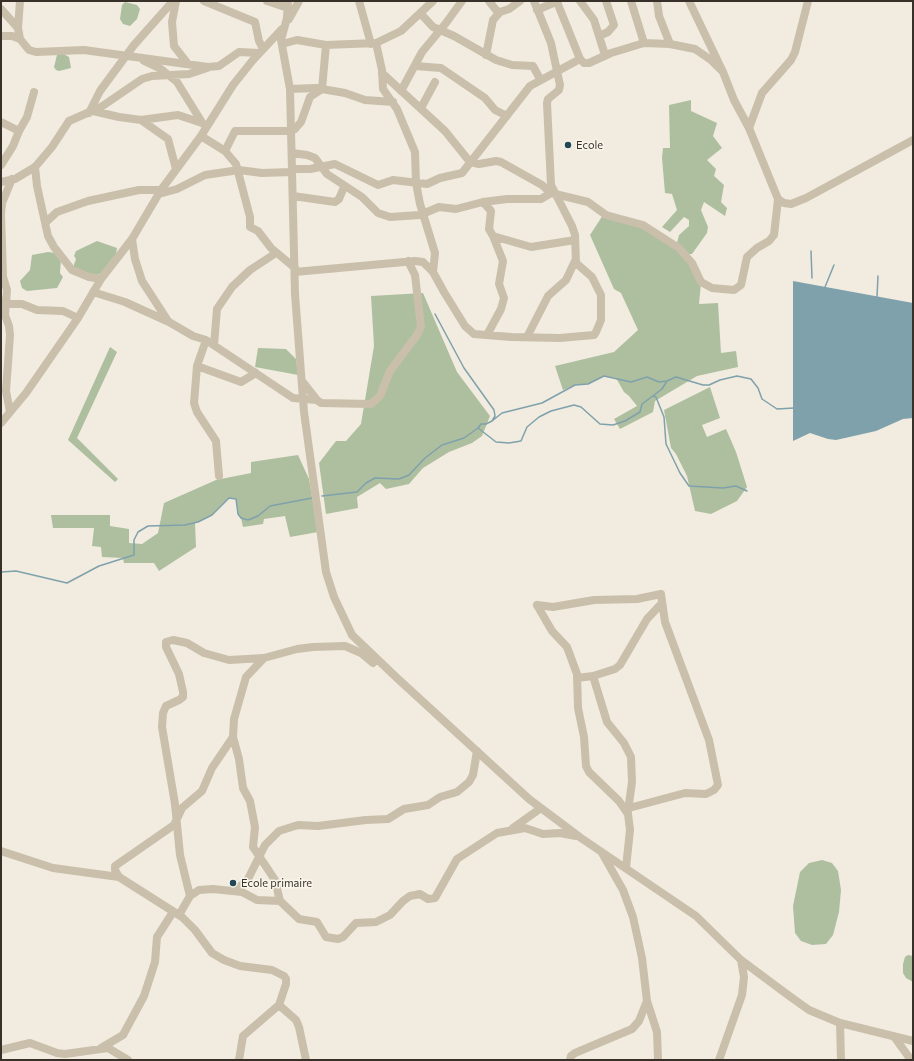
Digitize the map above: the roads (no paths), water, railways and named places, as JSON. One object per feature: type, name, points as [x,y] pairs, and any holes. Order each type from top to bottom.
[{"type":"street","points":[[20,1],[18,28],[20,39],[29,50],[36,52],[84,50],[208,68]]},
{"type":"street","points":[[91,112],[100,91],[126,56],[149,27],[175,1]]},
{"type":"street","points":[[175,1],[172,22],[174,46],[188,64]]},
{"type":"street","points":[[204,1],[226,11],[245,16],[255,22],[261,51]]},
{"type":"street","points":[[267,1],[288,4],[282,44],[290,89],[295,294],[303,399],[326,572],[334,597],[352,635],[397,678],[541,808],[581,838],[696,916],[741,960],[809,1010],[840,1023],[913,1041]]},
{"type":"street","points":[[1,423],[26,393],[78,318],[101,279],[132,239],[160,192],[201,136],[204,125],[233,85],[285,25],[299,1]]},
{"type":"street","points":[[359,1],[374,44],[382,73],[383,89],[395,106],[415,152],[416,183],[423,214],[435,253],[433,272]]},
{"type":"street","points":[[282,44],[297,40],[326,45],[374,44],[401,31],[421,14],[433,1]]},
{"type":"street","points":[[401,91],[422,52],[462,1]]},
{"type":"street","points":[[489,1],[496,10],[500,12]]},
{"type":"street","points":[[486,55],[493,20],[500,12],[509,9],[520,1]]},
{"type":"street","points":[[527,337],[548,296],[566,280],[575,261],[575,240],[571,222],[553,193],[550,180],[547,103],[560,88],[558,71],[551,43],[534,1]]},
{"type":"street","points":[[537,10],[558,1],[567,31],[580,59],[586,64],[605,55],[644,43],[670,44],[701,52],[723,72]]},
{"type":"street","points":[[580,1],[594,20],[605,55]]},
{"type":"street","points":[[598,36],[608,32],[614,26],[606,1]]},
{"type":"street","points":[[631,1],[644,43]]},
{"type":"street","points":[[657,1],[659,16],[670,44]]},
{"type":"street","points":[[382,73],[445,131],[470,162],[479,164],[496,161],[501,162],[542,185],[553,193],[588,202],[606,215],[638,223],[647,227],[679,248],[692,263],[704,285],[714,289],[736,289],[741,285],[747,257],[753,250],[769,241],[774,235],[778,199],[749,128],[734,100],[723,72],[688,1]]},
{"type":"street","points":[[749,128],[762,93],[793,57],[804,21],[808,1]]},
{"type":"street","points":[[1,9],[18,28]]},
{"type":"street","points":[[421,14],[430,25],[486,55],[512,66],[533,66],[540,79]]},
{"type":"street","points":[[1,36],[12,36],[20,39]]},
{"type":"street","points":[[322,89],[326,45]]},
{"type":"street","points":[[1,182],[12,179],[35,167],[52,147],[69,121],[91,112],[142,79],[152,76],[189,74],[219,66],[240,52],[261,51]]},
{"type":"street","points":[[136,57],[170,75],[177,82],[204,125]]},
{"type":"street","points":[[46,222],[57,212],[88,201],[138,190],[160,192],[176,189],[202,176],[239,170],[262,173],[308,170],[330,164],[337,165],[376,185],[392,180],[427,184],[440,178],[462,173],[528,88],[540,79],[580,59]]},
{"type":"street","points":[[415,66],[440,68],[485,98],[495,110],[507,116]]},
{"type":"street","points":[[421,108],[435,82]]},
{"type":"street","points":[[290,89],[322,89],[345,93],[365,100],[395,106],[408,97]]},
{"type":"street","points":[[225,151],[235,131],[291,131],[301,122],[310,97],[322,89]]},
{"type":"street","points":[[1,165],[13,146],[26,117],[34,92]]},
{"type":"street","points":[[91,112],[141,120],[178,115],[204,125]]},
{"type":"street","points":[[141,120],[168,139],[176,169]]},
{"type":"street","points":[[1,122],[19,132]]},
{"type":"street","points":[[201,136],[225,151],[234,160],[239,170],[250,217],[249,226],[258,231],[276,253],[295,270],[379,263],[389,264],[408,261],[422,262],[433,272],[470,332],[474,334],[511,337],[560,338],[588,336],[596,332],[601,316],[601,295],[592,277],[581,269],[575,261]]},
{"type":"street","points":[[778,199],[789,204],[806,198],[913,140]]},
{"type":"street","points":[[292,153],[311,156],[318,160],[324,172],[344,187],[358,194],[374,209],[386,217],[423,214],[439,207],[456,209],[483,202],[505,199],[540,199],[553,193]]},
{"type":"street","points":[[35,167],[37,186],[48,236],[72,270],[89,277],[101,279]]},
{"type":"street","points":[[10,412],[6,391],[10,335],[3,302],[6,290],[3,276],[1,214],[2,203],[12,179]]},
{"type":"street","points":[[293,196],[335,202],[339,199],[344,187]]},
{"type":"street","points":[[483,202],[491,211],[489,229],[503,261],[499,284],[504,298],[487,335]]},
{"type":"street","points":[[493,236],[531,247],[575,240]]},
{"type":"street","points":[[132,239],[136,265],[142,281],[169,322]]},
{"type":"street","points":[[214,345],[217,309],[232,287],[250,270],[276,253]]},
{"type":"street","points":[[302,381],[321,403],[371,404],[380,396],[390,371],[417,335],[421,327],[415,275],[408,261]]},
{"type":"street","points":[[93,292],[125,302],[169,322],[193,336],[206,340],[296,400],[317,400]]},
{"type":"street","points":[[3,302],[22,304],[37,310],[63,311],[78,318]]},
{"type":"street","points":[[206,340],[198,366],[194,393],[195,407],[216,441],[219,476]]},
{"type":"street","points":[[198,366],[241,382],[256,373]]},
{"type":"street","points":[[661,594],[665,622],[709,740],[718,785],[714,790],[706,794],[685,793],[628,811],[589,772],[586,766],[584,737],[578,708],[578,678],[567,647],[552,631],[537,605],[553,607],[594,600],[637,599],[661,594]]},
{"type":"street","points":[[578,678],[593,676],[615,669],[620,665],[647,619],[662,603]]},
{"type":"street","points":[[189,924],[188,899],[180,855],[162,720],[166,706],[183,697],[183,692],[181,680],[166,647],[166,642],[173,640],[187,643],[204,653],[230,660],[264,658],[297,649],[328,645],[345,646],[361,653],[397,678]]},
{"type":"street","points":[[264,658],[246,677],[234,719],[233,737],[239,759],[243,788],[250,801],[255,827],[253,847],[275,880],[280,901],[299,919],[317,922],[326,937],[338,939],[356,923],[376,922],[390,915],[410,896],[420,894],[433,900],[457,859],[497,833],[525,828],[543,834],[560,833],[581,838]]},
{"type":"street","points":[[593,676],[607,722],[624,743],[630,757],[632,782],[628,811],[630,830],[626,868]]},
{"type":"street","points":[[119,877],[115,870],[115,866],[174,825],[176,817],[182,808],[202,791],[212,768],[233,737]]},
{"type":"street","points":[[234,891],[246,881],[265,845],[274,835],[293,826],[318,826],[388,819],[404,809],[428,805],[440,797],[457,792],[469,782],[473,775],[477,751]]},
{"type":"street","points":[[509,830],[541,808]]},
{"type":"street","points":[[1,851],[53,868],[119,877],[176,913],[189,924],[212,953],[224,960],[240,966],[272,970],[284,976],[286,979],[286,984],[279,1005],[243,1036],[239,1060]]},
{"type":"street","points":[[600,851],[617,877],[629,904],[642,958],[647,1001],[657,1032],[658,1060]]},
{"type":"street","points":[[102,1048],[123,1035],[141,1002],[155,962],[157,937],[193,892],[206,889],[234,891],[245,893],[261,901],[280,901]]},
{"type":"street","points":[[719,1060],[742,995],[744,977],[741,960]]},
{"type":"street","points":[[570,1060],[571,1056],[576,1053],[632,1029],[638,1021],[647,1001]]},
{"type":"street","points":[[279,1005],[296,1020],[299,1027],[306,1060]]},
{"type":"street","points":[[840,1023],[841,1060]]},
{"type":"street","points":[[896,1038],[911,1060]]},
{"type":"street","points":[[1,1050],[30,1043],[57,1053],[65,1054],[102,1048],[114,1050],[128,1060]]},
{"type":"water","points":[[793,281],[913,303],[913,418],[903,419],[876,431],[836,440],[810,433],[793,441]]},
{"type":"waterway","points":[[811,251],[812,278]]},
{"type":"waterway","points":[[825,287],[834,265]]},
{"type":"waterway","points":[[877,297],[878,276]]},
{"type":"waterway","points":[[435,314],[464,368],[494,410],[495,416],[492,421],[486,424],[481,424],[478,428]]},
{"type":"waterway","points":[[492,421],[502,413],[542,403],[575,385],[588,384],[604,376],[631,382],[647,377],[659,382],[667,381]]},
{"type":"waterway","points":[[322,496],[357,492],[366,483],[375,478],[399,479],[409,475],[425,458],[442,445],[464,438],[478,428],[496,442],[509,443],[521,441],[527,427],[539,417],[551,411],[574,405],[581,407],[600,424],[613,425],[625,421],[640,412],[642,404],[662,389],[667,381],[676,377],[703,385],[709,385],[720,380],[737,376],[751,379],[758,388],[762,399],[777,409],[794,408]]},
{"type":"waterway","points":[[653,396],[656,397],[664,417],[666,444],[680,473],[689,486],[723,488],[736,486],[747,491]]},
{"type":"waterway","points":[[1,572],[16,571],[67,583],[99,566],[134,555],[134,540],[138,532],[148,526],[185,525],[198,522],[212,515],[229,498],[236,499],[238,514],[241,518],[248,520],[258,516],[270,506],[312,498]]},
{"type":"place","name":"Ecole","points":[[568,145]]},
{"type":"place","name":"Ecole primaire","points":[[233,883]]}]
